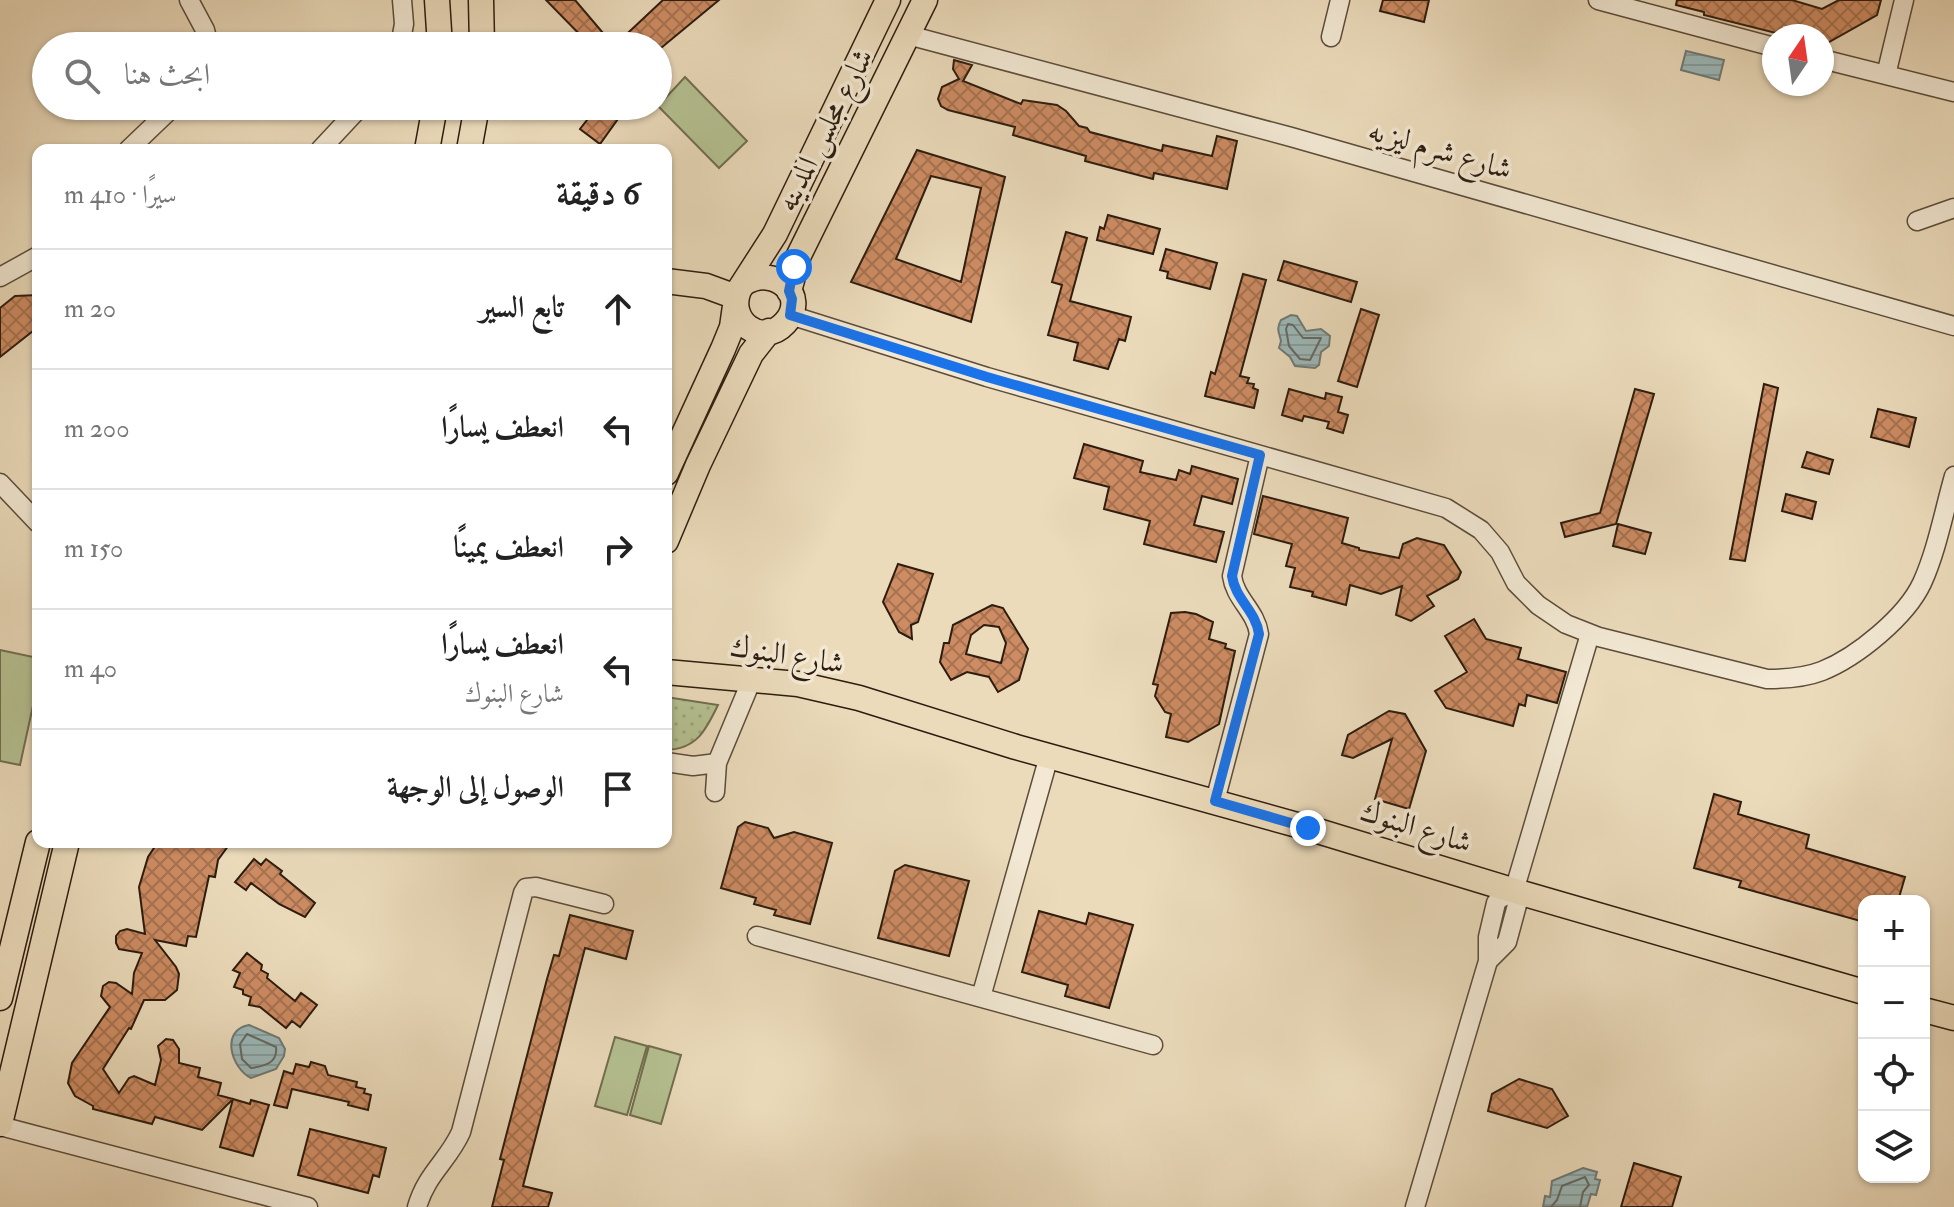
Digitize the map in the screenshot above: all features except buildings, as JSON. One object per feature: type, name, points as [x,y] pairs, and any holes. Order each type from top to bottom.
[{"type":"main road","points":[[437,0],[439,32]]},
{"type":"main road","points":[[481,0],[482,32]]},
{"type":"main road","name":"شارع مجلس المدينه","points":[[672,461],[732,327],[738,296],[775,234],[888,0]]},
{"type":"main road","name":"شارع مجلس المدينه","points":[[790,303],[799,255],[925,0]]},
{"type":"main road","points":[[428,144],[432,120]]},
{"type":"main road","points":[[470,144],[474,120]]},
{"type":"main road","points":[[762,276],[782,282],[790,303],[782,326],[769,331],[747,327],[737,314],[738,296],[762,276]]},
{"type":"main road","points":[[672,282],[706,286],[738,296]]},
{"type":"main road","points":[[672,527],[751,354],[769,331]]},
{"type":"main road","points":[[672,463],[698,465]]},
{"type":"main road","name":"شارع البنوك","points":[[672,672],[809,686],[859,698],[916,718],[1215,801],[1858,990]]},
{"type":"main road","points":[[0,998],[3,963],[36,848]]},
{"type":"main road","points":[[0,1125],[66,848]]},
{"type":"main road","points":[[1930,1012],[1954,1018]]},
{"type":"street","points":[[189,0],[206,32]]},
{"type":"street","points":[[402,0],[403,32]]},
{"type":"street","points":[[1331,37],[1340,0]]},
{"type":"street","points":[[1598,0],[1762,44]]},
{"type":"street","points":[[1886,75],[1904,0]]},
{"type":"street","name":"شارع شرم ليزيه","points":[[908,35],[1307,141],[1954,326]]},
{"type":"street","points":[[1834,62],[1954,92]]},
{"type":"street","points":[[134,144],[159,120]]},
{"type":"street","points":[[326,144],[348,120]]},
{"type":"street","points":[[1917,221],[1954,208]]},
{"type":"street","points":[[0,277],[32,259]]},
{"type":"street","points":[[790,303],[987,377],[1436,505],[1456,513],[1491,540],[1516,583],[1538,605],[1566,624],[1590,634],[1767,679],[1793,678],[1822,671],[1849,656],[1897,619],[1914,597],[1928,567],[1954,476]]},
{"type":"street","points":[[1215,801],[1259,634],[1255,618],[1237,594],[1232,576],[1260,455]]},
{"type":"street","points":[[0,483],[32,517]]},
{"type":"street","points":[[1415,1207],[1488,961],[1488,937],[1497,901],[1514,891],[1590,634]]},
{"type":"street","points":[[715,792],[717,763],[752,679]]},
{"type":"street","points":[[981,997],[1049,756]]},
{"type":"street","points":[[672,763],[693,766],[717,763]]},
{"type":"street","points":[[417,1207],[427,1180],[454,1149],[461,1132],[526,888],[536,887],[604,904]]},
{"type":"street","points":[[757,936],[1153,1045]]},
{"type":"street","points":[[0,1125],[308,1207]]},
{"type":"green space","points":[[685,77],[747,141],[719,168],[672,120],[672,91]]},
{"type":"green space","points":[[0,650],[32,657],[32,710],[20,765],[0,761]]},
{"type":"green space","points":[[672,698],[718,705],[699,736],[672,749]]},
{"type":"green space","points":[[615,1037],[647,1046],[627,1115],[595,1106]]},
{"type":"green space","points":[[649,1046],[681,1055],[661,1124],[630,1115]]},
{"type":"water","points":[[1686,51],[1724,60],[1719,80],[1681,70]]},
{"type":"water","points":[[1291,315],[1297,316],[1306,331],[1321,329],[1330,336],[1329,346],[1321,352],[1319,365],[1315,368],[1295,366],[1279,348],[1279,323]]},
{"type":"water","points":[[249,1025],[279,1038],[285,1049],[276,1069],[251,1078],[238,1066],[232,1050],[234,1034]]},
{"type":"water","points":[[1583,1168],[1597,1172],[1595,1179],[1600,1180],[1596,1195],[1591,1194],[1587,1207],[1543,1207],[1545,1196],[1550,1197],[1552,1181]]},
{"type":"route","points":[[794,267],[789,291],[792,299],[790,315],[987,377],[1260,455],[1232,569],[1237,594],[1255,618],[1259,634],[1215,801],[1308,828]]}]
